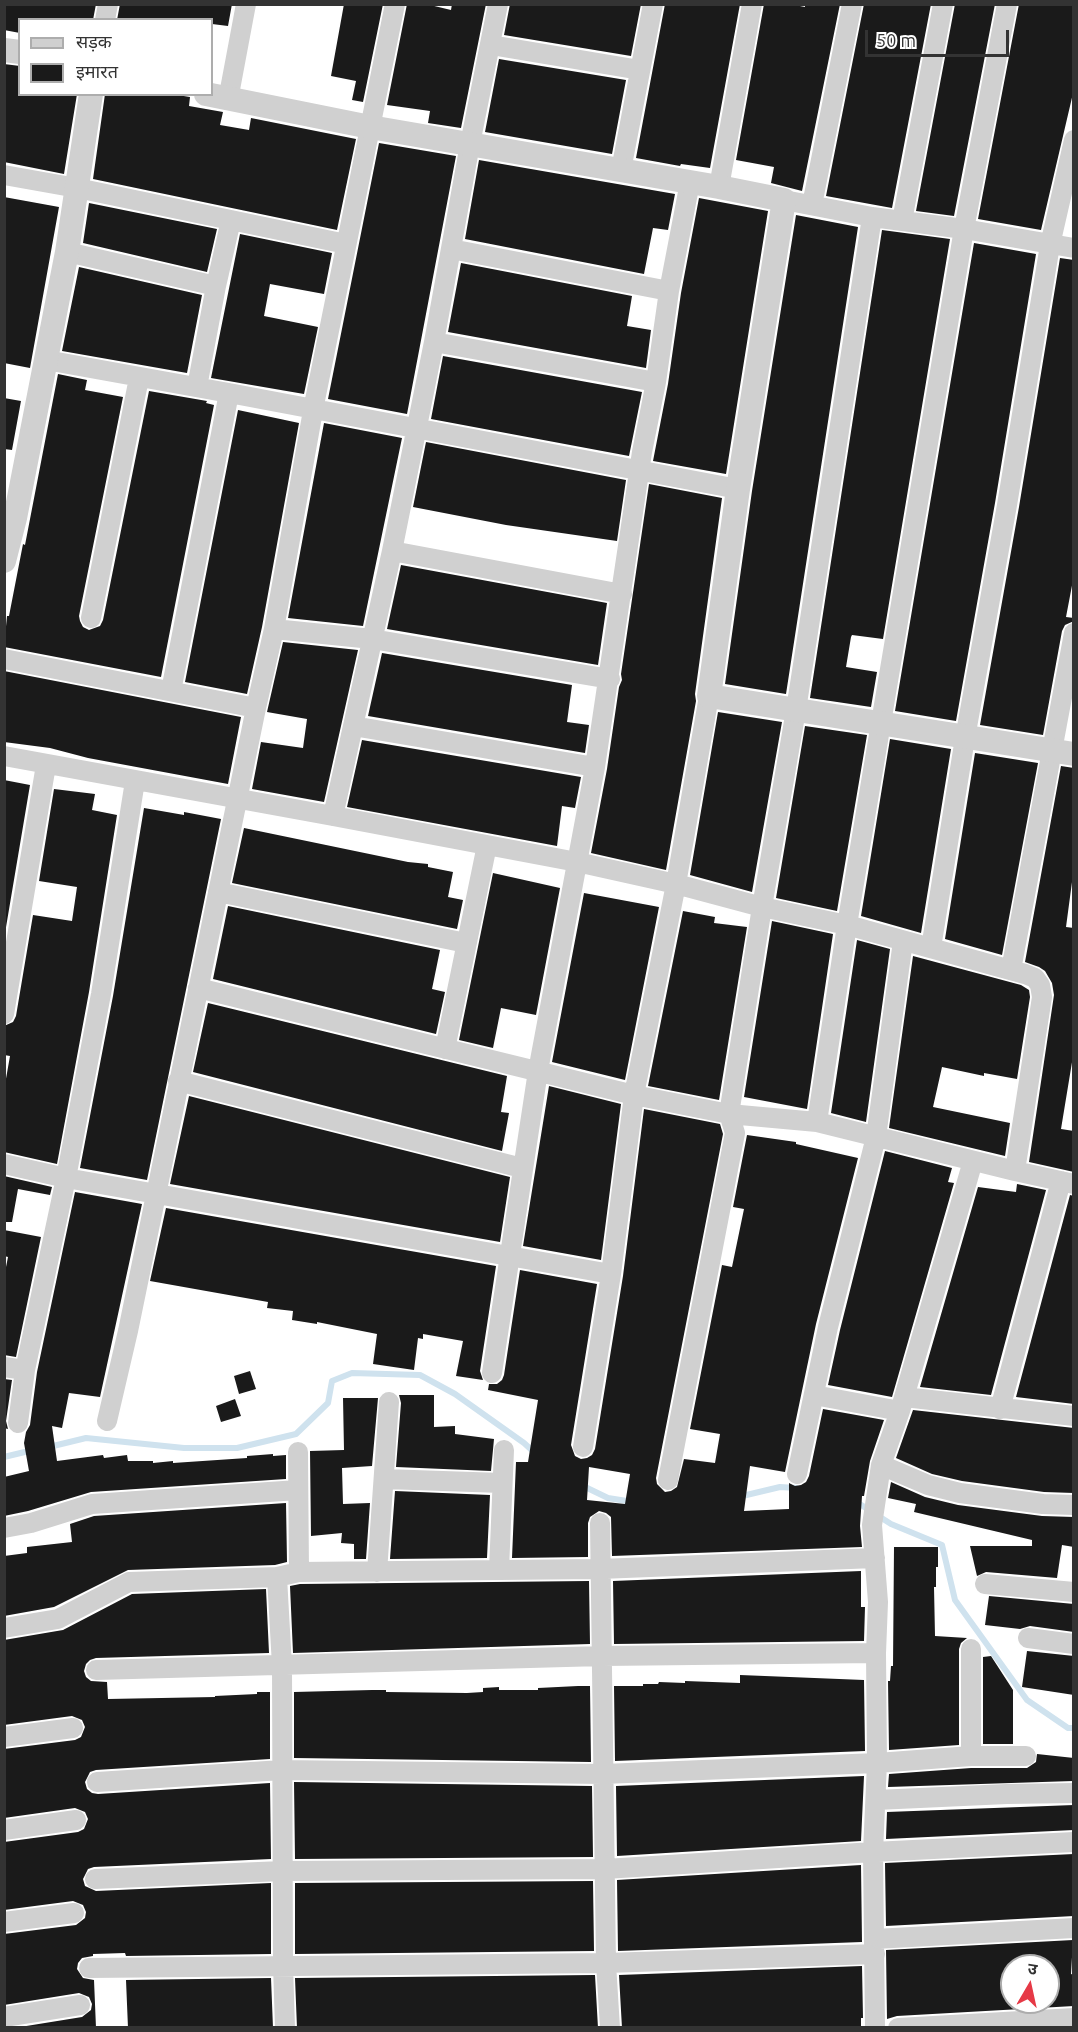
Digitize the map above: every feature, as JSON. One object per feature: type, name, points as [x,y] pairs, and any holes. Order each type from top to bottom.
[{"type":"street","points":[[246,4],[217,97],[370,127],[719,187],[872,217],[964,229],[1074,248]]},
{"type":"street","points":[[106,1421],[128,1331],[178,1081],[274,629],[313,410],[395,4]]},
{"type":"street","points":[[333,816],[392,551],[498,4]]},
{"type":"street","points":[[621,170],[653,4]]},
{"type":"street","points":[[719,187],[752,4]]},
{"type":"street","points":[[812,205],[852,4]]},
{"type":"street","points":[[902,221],[943,4]]},
{"type":"street","points":[[817,1122],[880,724],[964,229],[1008,4]]},
{"type":"street","points":[[491,45],[640,70]]},
{"type":"street","points":[[4,561],[10,517],[46,360],[67,252],[91,96]]},
{"type":"street","points":[[931,948],[964,738],[1007,504],[1050,245],[1074,140]]},
{"type":"street","points":[[4,175],[346,244]]},
{"type":"street","points":[[492,1373],[508,1256],[538,1071],[595,767],[610,679],[639,471],[690,182]]},
{"type":"street","points":[[583,1447],[611,1274],[634,1095],[675,884],[708,696],[784,200]]},
{"type":"street","points":[[668,1480],[735,1133],[729,1114],[796,710],[872,217]]},
{"type":"street","points":[[197,387],[231,220]]},
{"type":"street","points":[[451,249],[669,291]]},
{"type":"street","points":[[67,252],[216,286]]},
{"type":"street","points":[[434,342],[656,382]]},
{"type":"street","points":[[46,360],[738,489]]},
{"type":"street","points":[[91,618],[139,378]]},
{"type":"street","points":[[171,691],[229,393]]},
{"type":"street","points":[[392,551],[622,594]]},
{"type":"street","points":[[274,629],[372,639],[610,679]]},
{"type":"street","points":[[1011,970],[1063,752],[1074,633]]},
{"type":"street","points":[[4,659],[256,708]]},
{"type":"street","points":[[708,696],[1063,752]]},
{"type":"street","points":[[353,726],[595,767]]},
{"type":"street","points":[[4,756],[577,862],[847,925],[1035,978],[1040,986],[1042,997],[1015,1171]]},
{"type":"street","points":[[4,1014],[46,765]]},
{"type":"street","points":[[18,1423],[25,1370],[102,994],[135,781]]},
{"type":"street","points":[[445,1049],[488,845]]},
{"type":"street","points":[[218,892],[466,943]]},
{"type":"street","points":[[797,1474],[828,1327],[876,1137],[903,941]]},
{"type":"street","points":[[198,988],[634,1095],[729,1114],[817,1122],[1067,1182],[1000,1409]]},
{"type":"street","points":[[178,1081],[522,1168]]},
{"type":"street","points":[[875,2028],[873,1852],[877,1763],[878,1602],[872,1525],[881,1465],[902,1404],[973,1161]]},
{"type":"street","points":[[4,1164],[66,1178],[611,1274]]},
{"type":"street","points":[[4,1367],[25,1370]]},
{"type":"street","points":[[814,1395],[902,1404],[1000,1409],[1074,1416]]},
{"type":"street","points":[[377,1572],[389,1402]]},
{"type":"street","points":[[499,1570],[504,1450]]},
{"type":"street","points":[[298,1452],[299,1572]]},
{"type":"street","points":[[881,1465],[928,1485],[960,1493],[1043,1504],[1074,1505]]},
{"type":"street","points":[[384,1479],[502,1483]]},
{"type":"street","points":[[4,1528],[31,1523],[92,1504],[298,1490]]},
{"type":"street","points":[[600,1523],[606,1963],[610,2028]]},
{"type":"street","points":[[4,1628],[58,1619],[129,1582],[277,1577],[299,1572],[600,1569],[874,1558]]},
{"type":"street","points":[[277,1577],[282,1666],[285,2028]]},
{"type":"street","points":[[985,1584],[1074,1592]]},
{"type":"street","points":[[1028,1638],[1074,1644]]},
{"type":"street","points":[[971,1649],[971,1756]]},
{"type":"street","points":[[96,1670],[602,1656],[876,1653]]},
{"type":"street","points":[[4,1737],[73,1728]]},
{"type":"street","points":[[97,1782],[282,1770],[603,1774],[877,1763],[971,1756],[1026,1756]]},
{"type":"street","points":[[876,1800],[1074,1793]]},
{"type":"street","points":[[4,1830],[76,1820]]},
{"type":"street","points":[[95,1879],[282,1870],[605,1869],[1074,1842]]},
{"type":"street","points":[[4,1922],[74,1913]]},
{"type":"street","points":[[89,1968],[606,1963],[875,1947],[1074,1928]]},
{"type":"street","points":[[4,2017],[80,2005]]},
{"type":"street","points":[[898,2028],[1074,2018]]},
{"type":"building","points":[[4,4],[96,4],[93,18],[18,18],[18,33],[4,30]]},
{"type":"building","points":[[120,4],[232,4],[228,26],[213,24],[213,18],[117,18]]},
{"type":"building","points":[[344,4],[383,4],[363,102],[352,100],[356,81],[331,76]]},
{"type":"building","points":[[407,4],[426,4],[451,10],[452,4],[486,4],[461,128],[428,123],[430,111],[387,105]]},
{"type":"building","points":[[510,4],[641,4],[631,56],[504,35]]},
{"type":"building","points":[[665,4],[740,4],[710,168],[681,164],[680,166],[636,158]]},
{"type":"building","points":[[764,4],[790,4],[805,7],[805,4],[840,4],[802,191],[771,183],[774,167],[736,160]]},
{"type":"building","points":[[864,4],[931,4],[892,208],[826,196]]},
{"type":"building","points":[[955,4],[995,4],[954,216],[916,211]]},
{"type":"building","points":[[1019,4],[1074,4],[1074,89],[1041,230],[978,219]]},
{"type":"building","points":[[499,59],[626,80],[612,154],[485,132]]},
{"type":"building","points":[[4,64],[18,66],[18,96],[77,96],[64,174],[4,162]]},
{"type":"building","points":[[105,96],[190,97],[189,106],[223,112],[220,125],[249,130],[251,118],[356,139],[337,230],[93,179]]},
{"type":"building","points":[[379,143],[456,156],[407,414],[328,399]]},
{"type":"building","points":[[479,160],[675,194],[668,230],[653,228],[644,274],[465,239]]},
{"type":"building","points":[[4,197],[59,207],[30,368],[4,363]]},
{"type":"building","points":[[699,198],[768,211],[726,474],[653,461]]},
{"type":"building","points":[[89,203],[217,229],[207,272],[83,243]]},
{"type":"building","points":[[796,215],[858,227],[786,694],[725,684],[752,491]]},
{"type":"building","points":[[882,230],[950,239],[883,639],[852,635],[851,637],[846,667],[877,672],[871,707],[810,698]]},
{"type":"building","points":[[240,234],[332,253],[324,294],[270,284],[264,316],[318,327],[304,394],[211,378]]},
{"type":"building","points":[[974,243],[1036,254],[956,721],[895,711]]},
{"type":"building","points":[[1060,258],[1074,260],[1074,575],[1066,617],[1074,618],[1074,621],[1065,625],[1062,631],[1043,735],[980,725]]},
{"type":"building","points":[[461,263],[632,296],[627,326],[651,330],[646,368],[448,332]]},
{"type":"building","points":[[79,267],[202,295],[187,373],[62,351]]},
{"type":"building","points":[[443,356],[642,392],[629,456],[431,419]]},
{"type":"building","points":[[58,374],[87,380],[85,390],[123,397],[79,616],[83,627],[89,630],[100,626],[103,620],[149,391],[207,401],[206,403],[214,405],[161,677],[4,647],[7,616],[9,616],[23,544],[25,545]]},
{"type":"building","points":[[4,398],[21,401],[12,450],[4,449]]},
{"type":"building","points":[[238,410],[299,423],[262,627],[247,694],[185,682]]},
{"type":"building","points":[[324,423],[402,438],[363,626],[288,618]]},
{"type":"building","points":[[426,442],[626,480],[617,541],[506,525],[413,507]]},
{"type":"building","points":[[649,484],[722,498],[695,694],[696,701],[666,870],[591,853],[622,680],[621,674]]},
{"type":"building","points":[[401,565],[607,603],[598,665],[387,629]]},
{"type":"building","points":[[283,642],[358,650],[324,802],[252,789],[261,742],[303,748],[307,719],[267,712]]},
{"type":"building","points":[[382,653],[572,685],[567,722],[589,725],[585,753],[368,716]]},
{"type":"building","points":[[4,671],[241,717],[228,784],[88,758],[50,748],[4,742]]},
{"type":"building","points":[[718,712],[782,722],[752,892],[690,875]]},
{"type":"building","points":[[805,726],[867,735],[837,911],[776,898]]},
{"type":"building","points":[[890,739],[951,749],[921,933],[861,916]]},
{"type":"building","points":[[362,740],[581,777],[575,808],[562,806],[557,846],[347,807]]},
{"type":"building","points":[[975,753],[1038,763],[1002,955],[945,939]]},
{"type":"building","points":[[1061,766],[1074,768],[1074,867],[1066,927],[1074,928],[1074,1050],[1061,1129],[1074,1131],[1074,1172],[1029,1162],[1054,995],[1052,983],[1045,971],[1025,962]]},
{"type":"building","points":[[4,780],[30,785],[4,939]]},
{"type":"building","points":[[54,789],[95,794],[92,810],[117,815],[89,992],[57,1164],[4,1152],[4,1090],[10,1056],[4,1055],[4,1026],[13,1022],[16,1016],[33,915],[72,921],[77,887],[39,881]]},
{"type":"building","points":[[144,808],[221,819],[147,1180],[80,1168],[113,996]]},
{"type":"building","points":[[244,828],[408,862],[428,864],[428,867],[453,872],[448,897],[463,900],[457,929],[232,883]]},
{"type":"building","points":[[493,873],[560,888],[536,1015],[501,1008],[493,1048],[459,1040]]},
{"type":"building","points":[[584,893],[659,907],[625,1080],[552,1062]]},
{"type":"building","points":[[228,906],[440,950],[432,989],[445,992],[436,1034],[213,979]]},
{"type":"building","points":[[683,911],[715,917],[714,923],[747,927],[719,1100],[648,1086]]},
{"type":"building","points":[[772,921],[833,934],[807,1109],[744,1097]]},
{"type":"building","points":[[857,940],[890,949],[866,1122],[831,1113]]},
{"type":"building","points":[[913,956],[1021,985],[1029,990],[1030,997],[1017,1079],[984,1073],[984,1076],[942,1067],[933,1107],[1010,1123],[1005,1156],[889,1128]]},
{"type":"building","points":[[208,1003],[507,1076],[501,1112],[509,1113],[502,1151],[193,1072]]},
{"type":"building","points":[[549,1086],[621,1104],[601,1260],[523,1246]]},
{"type":"building","points":[[189,1096],[510,1177],[500,1242],[170,1184]]},
{"type":"building","points":[[644,1109],[720,1124],[723,1134],[656,1478],[657,1484],[665,1492],[671,1491],[677,1487],[684,1459],[715,1463],[720,1434],[690,1429],[722,1265],[732,1267],[744,1209],[733,1207],[747,1135],[796,1142],[796,1144],[858,1158],[816,1324],[785,1472],[750,1466],[744,1511],[789,1509],[789,1483],[795,1486],[801,1485],[809,1476],[823,1409],[884,1420],[870,1461],[864,1496],[862,1496],[860,1526],[862,1547],[612,1556],[611,1517],[599,1511],[590,1517],[588,1523],[588,1557],[512,1558],[516,1462],[528,1462],[538,1400],[488,1390],[489,1384],[497,1384],[504,1375],[520,1270],[597,1284],[571,1445],[575,1456],[581,1459],[592,1455],[595,1449],[623,1276]],"holes":[[[589,1467],[630,1474],[625,1504],[587,1500]]]},
{"type":"building","points":[[885,1151],[952,1168],[948,1182],[954,1183],[892,1397],[828,1385]]},
{"type":"building","points":[[4,1176],[52,1187],[50,1195],[18,1189],[12,1222],[4,1222]]},
{"type":"building","points":[[1017,1184],[1046,1190],[991,1395],[920,1387],[978,1187],[1016,1192]]},
{"type":"building","points":[[75,1192],[142,1204],[100,1397],[69,1393],[62,1428],[52,1426],[57,1461],[103,1455],[104,1458],[127,1455],[128,1461],[153,1461],[153,1463],[173,1461],[173,1463],[273,1454],[273,1456],[286,1455],[286,1479],[91,1492],[4,1516],[4,1477],[29,1471],[24,1443],[30,1425],[37,1372]]},
{"type":"building","points":[[1070,1195],[1074,1196],[1074,1404],[1016,1397]]},
{"type":"building","points":[[166,1208],[496,1266],[480,1371],[483,1380],[456,1376],[463,1341],[423,1334],[423,1339],[418,1338],[414,1370],[373,1364],[377,1334],[317,1322],[317,1324],[292,1320],[293,1311],[267,1308],[268,1302],[150,1281]]},
{"type":"building","points":[[4,1230],[41,1237],[16,1357],[4,1355],[4,1277],[8,1257],[4,1256]]},
{"type":"building","points":[[250,1371],[256,1389],[239,1394],[234,1376]]},
{"type":"building","points":[[4,1379],[12,1380],[6,1421],[8,1429],[4,1428]]},
{"type":"building","points":[[399,1395],[434,1395],[434,1427],[455,1426],[455,1434],[494,1439],[491,1471],[396,1467],[401,1403]]},
{"type":"building","points":[[343,1398],[378,1398],[372,1466],[342,1468],[343,1504],[370,1503],[366,1559],[354,1559],[354,1544],[341,1543],[342,1533],[311,1536],[310,1451],[344,1450]]},
{"type":"building","points":[[235,1399],[241,1416],[221,1422],[216,1406]]},
{"type":"building","points":[[913,1410],[1074,1428],[1074,1493],[1044,1492],[962,1481],[932,1474],[896,1458]]},
{"type":"building","points":[[891,1482],[925,1497],[958,1505],[1042,1516],[1074,1517],[1074,1547],[1062,1545],[1057,1578],[986,1572],[977,1576],[970,1546],[1032,1546],[1032,1540],[914,1512],[916,1504],[888,1498]]},
{"type":"building","points":[[395,1491],[490,1495],[487,1558],[390,1559]]},
{"type":"building","points":[[286,1503],[287,1562],[275,1565],[128,1570],[54,1607],[4,1616],[4,1556],[27,1553],[27,1547],[72,1542],[70,1524],[94,1516]]},
{"type":"building","points":[[894,1547],[938,1547],[936,1587],[934,1587],[935,1636],[967,1638],[961,1643],[959,1649],[959,1745],[889,1750],[888,1681],[890,1681],[891,1666],[893,1666]]},
{"type":"building","points":[[861,1571],[861,1607],[865,1607],[864,1641],[614,1644],[613,1581]]},
{"type":"building","points":[[589,1581],[590,1644],[293,1653],[290,1586],[300,1584]]},
{"type":"building","points":[[266,1589],[269,1653],[96,1658],[86,1664],[84,1671],[86,1677],[91,1681],[107,1682],[108,1699],[215,1697],[270,1692],[270,1759],[96,1770],[90,1772],[85,1782],[87,1789],[98,1794],[270,1783],[271,1859],[94,1867],[88,1869],[83,1879],[85,1886],[96,1891],[271,1883],[271,1954],[126,1956],[125,1953],[93,1954],[93,1956],[82,1958],[77,1969],[83,1978],[94,1980],[96,2028],[14,2028],[82,2017],[91,2010],[92,2004],[89,1997],[79,1993],[4,2005],[4,1934],[76,1925],[85,1918],[86,1912],[83,1905],[73,1901],[4,1910],[4,1842],[78,1832],[84,1829],[88,1819],[85,1812],[75,1808],[4,1818],[4,1749],[75,1740],[81,1737],[85,1727],[82,1720],[72,1716],[4,1725],[4,1640],[63,1630],[132,1594]]},
{"type":"building","points":[[989,1596],[1074,1604],[1074,1632],[1030,1626],[1020,1629],[985,1625]]},
{"type":"building","points":[[1027,1651],[1074,1656],[1074,1695],[1022,1687]]},
{"type":"building","points":[[991,1656],[1013,1690],[1013,1744],[983,1744],[983,1657]]},
{"type":"building","points":[[740,1675],[864,1680],[865,1751],[615,1761],[614,1686],[643,1686],[643,1684],[658,1684],[659,1682],[685,1683],[685,1681],[740,1683]]},
{"type":"building","points":[[590,1686],[591,1762],[294,1758],[294,1692],[386,1690],[386,1692],[467,1693],[483,1692],[483,1688],[538,1690],[538,1688]]},
{"type":"building","points":[[1037,1754],[1074,1758],[1073,1781],[888,1787],[889,1774],[971,1768],[1027,1768],[1036,1762]]},
{"type":"building","points":[[864,1776],[861,1841],[617,1856],[616,1786]]},
{"type":"building","points":[[294,1782],[592,1786],[593,1857],[295,1859]]},
{"type":"building","points":[[1074,1805],[1074,1830],[886,1839],[887,1812]]},
{"type":"building","points":[[1074,1854],[1074,1916],[886,1926],[885,1863]]},
{"type":"building","points":[[861,1865],[862,1942],[618,1951],[617,1880]]},
{"type":"building","points":[[593,1881],[594,1951],[295,1954],[295,1883]]},
{"type":"building","points":[[1073,1940],[1071,1974],[1074,1975],[1074,2006],[1060,2007],[1060,1954],[1000,1954],[1000,2010],[897,2016],[887,2019],[886,1950]]},
{"type":"building","points":[[862,1966],[863,2018],[861,2018],[861,2028],[622,2028],[619,1975]]},
{"type":"building","points":[[595,1975],[598,2028],[297,2028],[295,1978]]},
{"type":"building","points":[[271,1978],[273,2028],[128,2028],[126,1980]]},
{"type":"waterway","points":[[49,1447],[86,1438],[184,1448],[237,1448],[296,1434],[328,1403],[332,1381],[352,1373],[420,1375],[455,1394],[536,1454]]},
{"type":"waterway","points":[[4,1457],[33,1450]]},
{"type":"waterway","points":[[581,1485],[608,1498],[633,1502]]},
{"type":"waterway","points":[[738,1497],[780,1487],[796,1488]]},
{"type":"waterway","points":[[855,1501],[891,1524],[942,1545],[955,1600],[1027,1700],[1068,1728],[1074,1728]]}]
